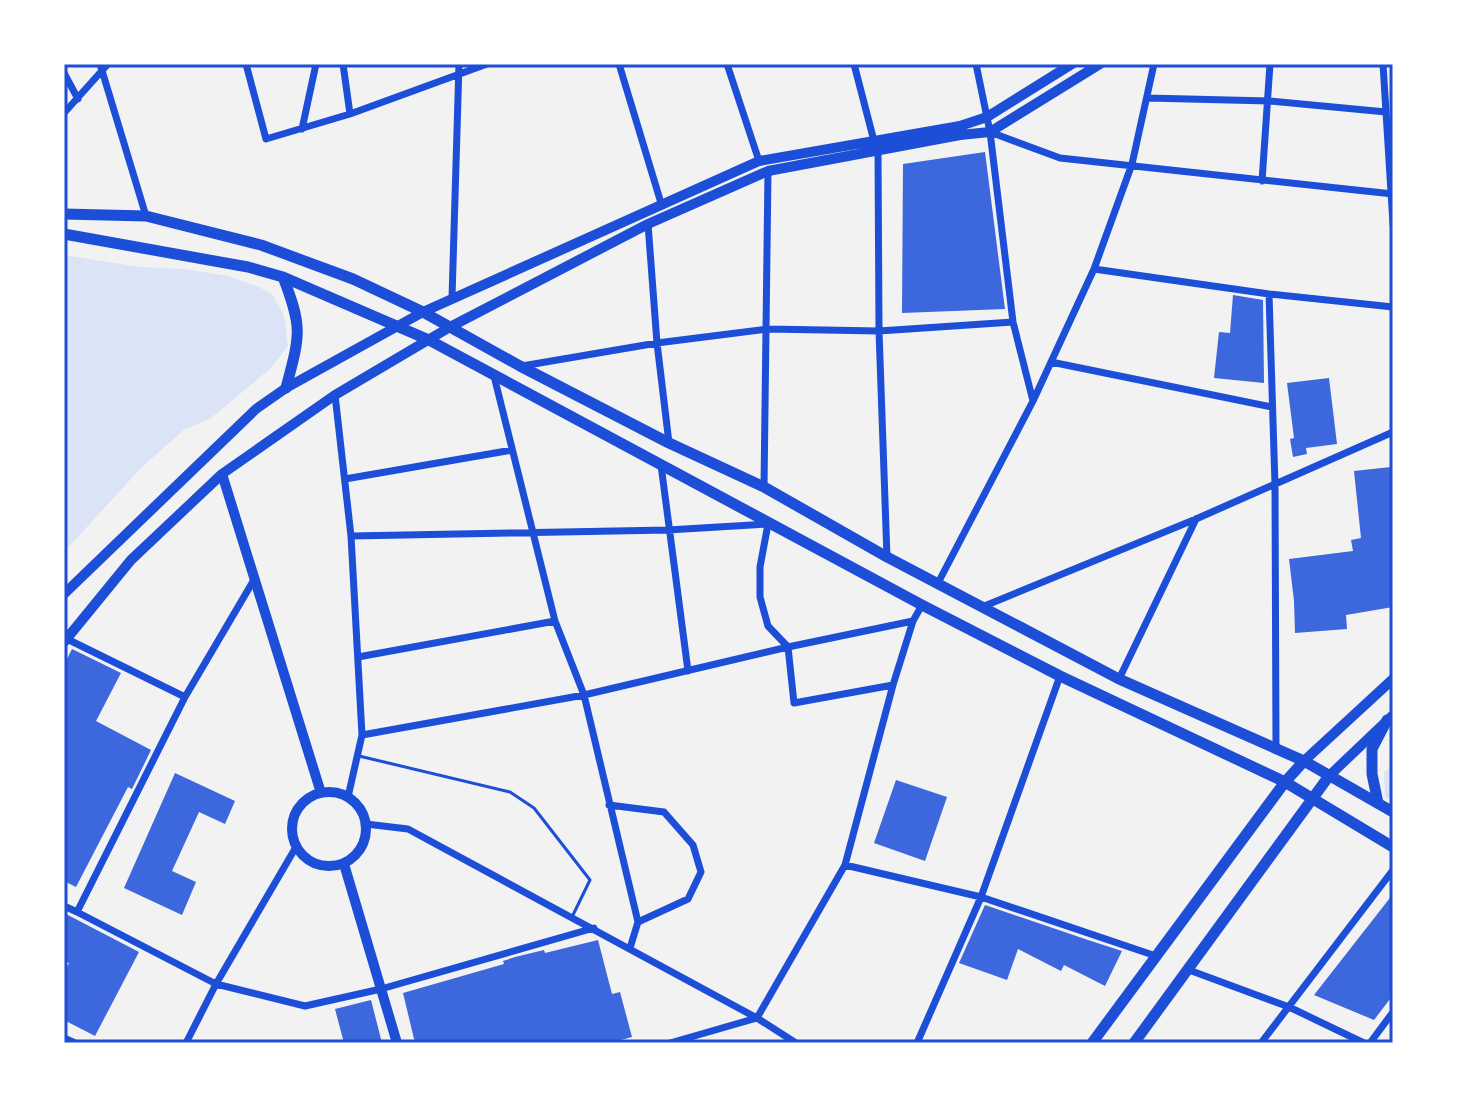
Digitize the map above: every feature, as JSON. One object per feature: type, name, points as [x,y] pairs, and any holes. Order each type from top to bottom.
[{"type":"main road","points":[[65,640],[131,560],[222,474],[335,395],[450,327],[648,224],[768,171],[987,117],[1072,64]]},
{"type":"main road","points":[[64,594],[256,409],[286,388],[397,325],[759,161],[990,132],[1100,64]]},
{"type":"main road","points":[[64,214],[146,216],[261,245],[353,279],[423,312],[669,443],[764,487],[887,557],[1119,679],[1304,761],[1393,812]]},
{"type":"main road","points":[[64,234],[248,267],[283,277],[397,325],[922,605],[1060,676],[1312,796],[1393,847]]},
{"type":"main road","points":[[283,277],[297,312],[299,330],[286,388]]},
{"type":"main road","points":[[222,474],[321,793]]},
{"type":"main road","points":[[1092,1043],[1285,782],[1393,679]]},
{"type":"main road","points":[[1134,1043],[1312,796],[1390,718]]},
{"type":"main road","points":[[1378,803],[1372,774],[1372,749],[1390,718]]},
{"type":"main road","points":[[321,793],[348,797],[363,814],[366,824],[366,837],[361,848],[344,864],[322,866],[312,863],[296,847],[292,836],[295,814],[310,797],[321,793]]},
{"type":"main road","points":[[344,864],[397,1043]]},
{"type":"street","points":[[64,113],[100,68],[108,64]]},
{"type":"street","points":[[246,64],[266,139],[350,114],[460,68],[487,64]]},
{"type":"street","points":[[302,129],[316,64]]},
{"type":"street","points":[[343,64],[350,114]]},
{"type":"street","points":[[619,64],[661,203]]},
{"type":"street","points":[[727,64],[759,161]]},
{"type":"street","points":[[854,64],[876,145],[887,557]]},
{"type":"street","points":[[976,64],[990,132],[1013,322],[1033,401]]},
{"type":"street","points":[[938,583],[1033,401],[1094,269],[1132,164],[1154,64]]},
{"type":"street","points":[[1262,181],[1270,64]]},
{"type":"street","points":[[1383,64],[1393,224]]},
{"type":"street","points":[[100,68],[146,216]]},
{"type":"street","points":[[452,298],[460,68]]},
{"type":"street","points":[[64,73],[78,99]]},
{"type":"street","points":[[1147,98],[1269,101],[1386,112]]},
{"type":"street","points":[[990,132],[1060,158],[1392,194]]},
{"type":"street","points":[[764,487],[768,171]]},
{"type":"street","points":[[648,224],[669,443]]},
{"type":"street","points":[[1094,269],[1269,294],[1393,307]]},
{"type":"street","points":[[1269,294],[1275,485],[1276,749]]},
{"type":"street","points":[[520,366],[657,343],[768,329],[879,331],[1013,322]]},
{"type":"street","points":[[1051,362],[1272,407]]},
{"type":"street","points":[[494,376],[555,621],[584,695],[638,922],[630,948]]},
{"type":"street","points":[[335,395],[351,536],[362,735],[348,797]]},
{"type":"street","points":[[982,607],[1196,519],[1393,432]]},
{"type":"street","points":[[345,479],[512,450]]},
{"type":"street","points":[[661,465],[688,671]]},
{"type":"street","points":[[1119,679],[1196,519]]},
{"type":"street","points":[[351,536],[668,530],[768,524],[760,567],[760,597],[768,626],[788,647],[794,703],[893,685]]},
{"type":"street","points":[[77,912],[185,697],[256,576]]},
{"type":"street","points":[[670,1043],[757,1018],[845,865],[893,685],[913,621],[922,605]]},
{"type":"street","points":[[358,657],[555,621]]},
{"type":"street","points":[[362,735],[584,695],[913,621]]},
{"type":"street","points":[[65,640],[185,697]]},
{"type":"street","points":[[917,1043],[981,897],[1060,676]]},
{"type":"street","points":[[609,805],[664,812],[693,845],[701,872],[688,899],[638,922]]},
{"type":"street","points":[[366,824],[408,829],[594,928],[757,1018],[796,1043]]},
{"type":"street","points":[[186,1043],[216,984],[296,847]]},
{"type":"street","points":[[845,865],[981,897],[1156,956]]},
{"type":"street","points":[[1261,1043],[1393,870]]},
{"type":"street","points":[[64,906],[216,984],[305,1006],[381,989],[594,928]]},
{"type":"street","points":[[1189,970],[1289,1007],[1367,1043],[1393,1012]]},
{"type":"street","points":[[64,1038],[75,1043]]},
{"type":"lane","points":[[357,756],[510,792],[534,808],[590,880],[572,917]]},
{"type":"shaded area","points":[[64,255],[228,276],[259,287],[273,295],[284,316],[288,346],[271,368],[210,419],[185,429],[142,467],[64,552]]},
{"type":"shaded area","points":[[1393,764],[1393,801],[1385,797],[1384,772]]},
{"type":"building","points":[[985,152],[1005,309],[902,313],[903,164]]},
{"type":"building","points":[[1233,295],[1263,300],[1264,383],[1214,378],[1219,332],[1230,333]]},
{"type":"building","points":[[1329,378],[1337,444],[1306,448],[1307,454],[1293,457],[1290,439],[1294,438],[1287,383]]},
{"type":"building","points":[[1391,467],[1393,607],[1346,615],[1347,629],[1295,633],[1289,559],[1353,551],[1351,540],[1361,538],[1354,471]]},
{"type":"building","points":[[72,649],[121,673],[96,721],[151,750],[132,789],[128,787],[76,887],[64,881],[64,665]]},
{"type":"building","points":[[175,773],[235,801],[225,824],[199,812],[172,871],[196,882],[182,915],[124,888]]},
{"type":"building","points":[[896,780],[947,797],[925,861],[874,843]]},
{"type":"building","points":[[1393,894],[1393,995],[1374,1020],[1314,995]]},
{"type":"building","points":[[985,905],[1122,951],[1105,986],[1064,965],[1061,971],[1018,949],[1007,980],[959,963]]},
{"type":"building","points":[[64,913],[139,952],[95,1036],[64,1020],[64,973],[69,963],[64,961]]},
{"type":"building","points":[[598,940],[612,994],[620,992],[632,1037],[610,1043],[415,1043],[403,993],[504,964],[503,961],[515,957]]},
{"type":"building","points":[[371,1000],[382,1043],[344,1043],[335,1009]]}]
